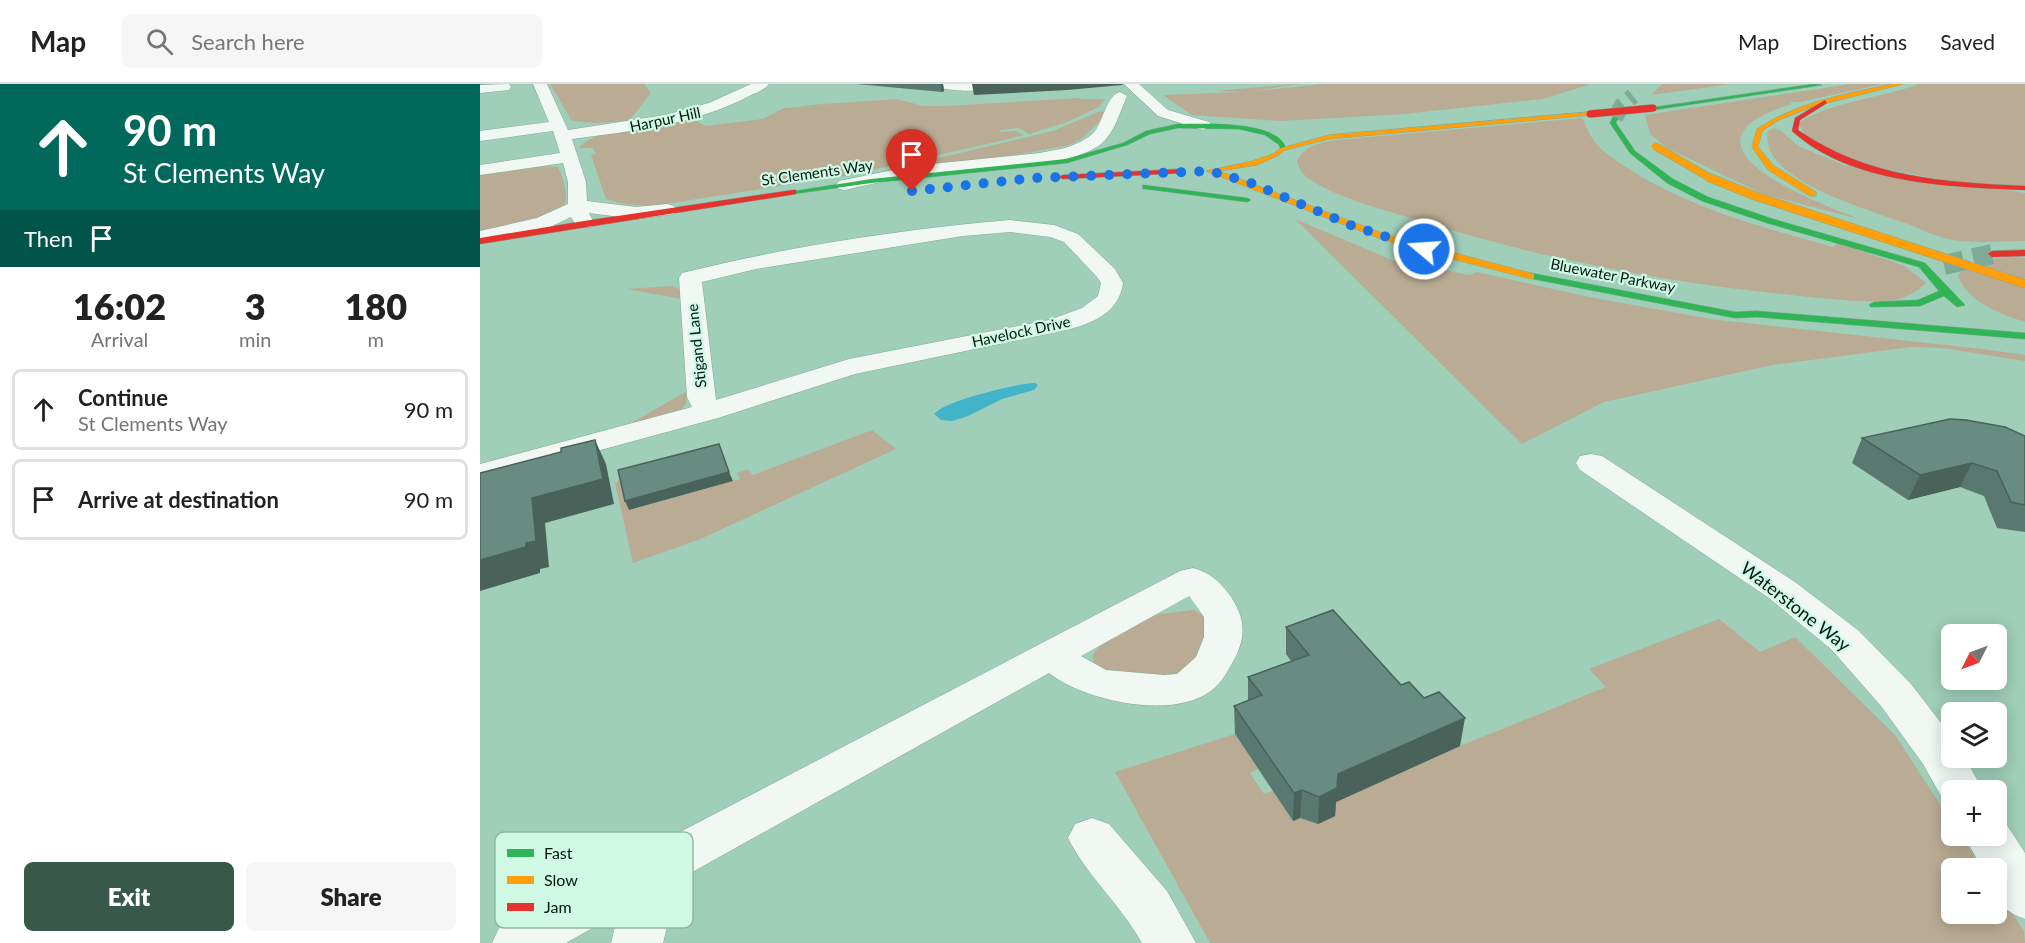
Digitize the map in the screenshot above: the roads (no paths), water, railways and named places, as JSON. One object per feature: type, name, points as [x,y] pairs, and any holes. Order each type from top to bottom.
[{"type":"main road","points":[[1653,104],[1768,84]]},
{"type":"main road","points":[[903,192],[1040,178],[1210,171],[1282,156],[1313,140],[1350,134],[1653,104],[1824,84]]},
{"type":"main road","points":[[1829,201],[1794,183],[1766,163],[1755,147],[1755,138],[1760,127],[1774,117],[1900,84]]},
{"type":"main road","points":[[1825,102],[1797,119],[1795,131],[1802,139],[1826,152],[1857,164],[1906,177],[1978,186],[2025,188]]},
{"type":"main road","points":[[1316,125],[1593,109]]},
{"type":"main road","points":[[1615,117],[1613,123],[1632,152],[1670,181],[1705,199],[1770,221],[1922,265],[1945,292],[1961,306],[1971,311]]},
{"type":"main road","name":"St Clements Way","points":[[668,210],[845,185],[1058,162],[1089,156],[1125,144],[1157,129],[1203,125],[1239,127]]},
{"type":"main road","points":[[1640,125],[1655,146],[1702,175],[1755,196],[2025,284]]},
{"type":"main road","points":[[1239,127],[1273,136],[1282,144],[1282,156]]},
{"type":"main road","points":[[1239,127],[1277,127]]},
{"type":"main road","points":[[1125,144],[1122,155],[1131,162],[1181,171]]},
{"type":"main road","name":"Bluewater Parkway","points":[[1210,171],[1251,183],[1353,226],[1498,269],[1594,290],[1734,315],[1757,314],[2025,335]]},
{"type":"main road","points":[[1057,187],[1152,188],[1221,195],[1353,226]]},
{"type":"main road","points":[[582,214],[606,232],[688,219],[716,218]]},
{"type":"main road","points":[[2025,253],[1987,254],[2025,269]]},
{"type":"main road","points":[[1931,275],[1944,265]]},
{"type":"main road","points":[[1860,305],[1914,304],[1936,299],[1945,292]]},
{"type":"main road","points":[[1734,315],[2005,349]]},
{"type":"main road","points":[[1992,321],[2025,335]]},
{"type":"street","points":[[540,84],[571,157],[582,214]]},
{"type":"street","name":"Harpur Hill","points":[[480,136],[560,131],[686,116],[718,107],[762,84]]},
{"type":"street","points":[[947,84],[980,87],[1004,84]]},
{"type":"street","points":[[480,89],[504,87]]},
{"type":"street","points":[[1124,99],[1203,125]]},
{"type":"street","points":[[1124,99],[1125,144]]},
{"type":"street","points":[[845,185],[879,175],[1036,157],[1075,149],[1088,144],[1102,133],[1124,99]]},
{"type":"street","points":[[480,170],[571,157]]},
{"type":"street","points":[[480,239],[582,214],[668,210]]},
{"type":"street","name":"Havelock Drive","points":[[480,474],[708,412],[849,367],[1076,320],[1097,309],[1109,298],[1112,283],[1095,260],[1071,238],[1054,231],[1010,225],[768,260],[690,278]]},
{"type":"street","name":"Stigand Lane","points":[[690,278],[701,397],[708,412]]},
{"type":"street","name":"Waterstone Way","points":[[1591,463],[1782,590],[1845,640],[1896,695],[1938,752],[1955,780]]},
{"type":"street","points":[[693,847],[1053,654]]},
{"type":"street","points":[[1092,838],[1149,907],[1170,943]]},
{"type":"street","points":[[1994,846],[2025,897]]},
{"type":"street","points":[[518,943],[545,928]]},
{"type":"street","points":[[637,943],[641,928]]},
{"type":"water","points":[[1035,383],[1038,385],[1034,390],[1002,399],[968,416],[952,421],[941,420],[934,414],[965,398],[998,389]]},
{"type":"tunnel","points":[[1615,118],[1622,105],[1633,96]]},
{"type":"tunnel","points":[[1944,265],[1992,254]]}]
